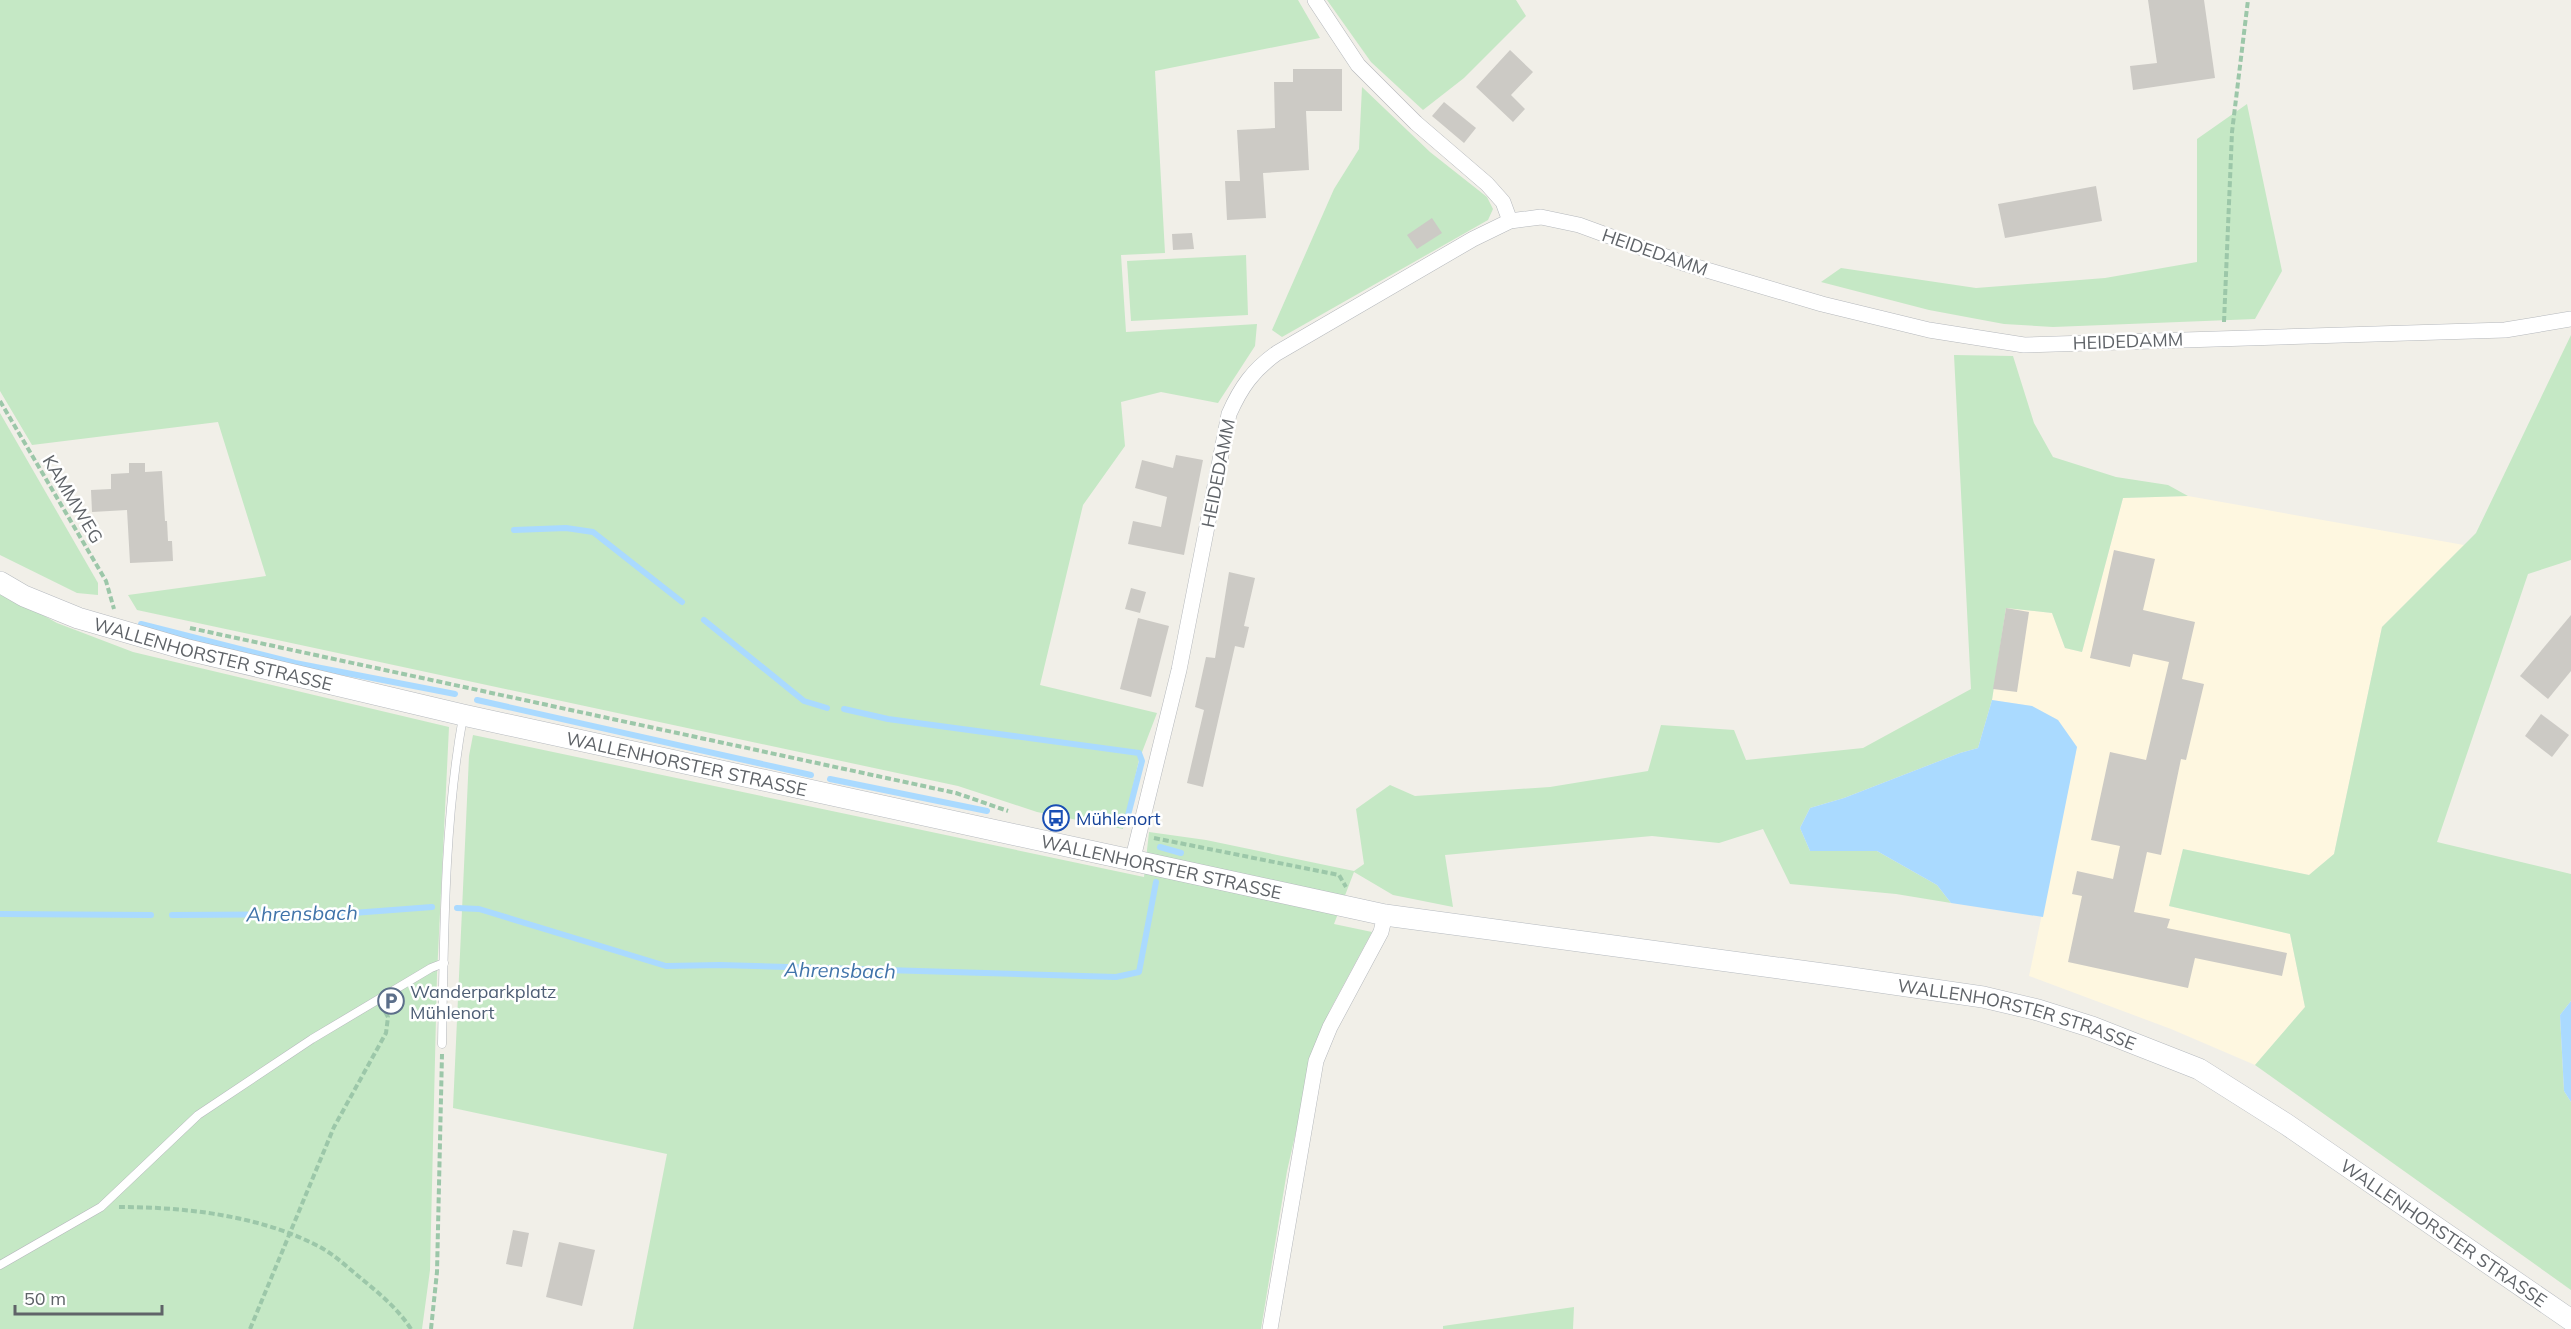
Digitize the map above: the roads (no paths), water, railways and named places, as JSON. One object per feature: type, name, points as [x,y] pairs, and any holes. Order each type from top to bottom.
[{"type":"main road","name":"WALLENHORSTER STRASSE","points":[[0,582],[24,596],[117,631],[199,653],[464,715],[1132,862],[1385,915],[1983,997],[2038,1010],[2092,1027],[2199,1069],[2286,1124],[2571,1320]]},
{"type":"street","points":[[1315,0],[1358,65],[1416,123],[1487,184],[1503,202],[1510,221]]},
{"type":"street","name":"HEIDEDAMM","points":[[1132,862],[1179,670],[1229,414],[1242,385],[1262,364],[1277,353],[1473,239],[1510,221],[1541,217],[1579,225],[1683,263],[1822,304],[1965,338],[2024,345],[2505,330],[2571,319]]},
{"type":"street","points":[[1270,1329],[1316,1061],[1330,1027],[1381,932],[1385,915]]},
{"type":"lane","points":[[442,1044],[444,963],[458,748],[464,715]]},
{"type":"lane","points":[[0,1265],[101,1207],[198,1114],[312,1039],[444,963]]},
{"type":"water","points":[[1992,700],[2032,706],[2058,720],[2077,747],[2043,917],[1951,903],[1937,885],[1877,851],[1810,851],[1800,828],[1810,808],[1844,798],[1978,748]]},
{"type":"water","points":[[2571,1001],[2571,1102],[2564,1091],[2560,1015]]},
{"type":"waterway","points":[[514,530],[566,528],[593,532],[682,602]]},
{"type":"waterway","points":[[704,620],[804,701],[827,708]]},
{"type":"waterway","points":[[141,624],[295,663],[455,694]]},
{"type":"waterway","points":[[477,700],[811,775]]},
{"type":"waterway","points":[[844,709],[888,719],[1139,753],[1142,761],[1126,823]]},
{"type":"waterway","points":[[830,779],[987,811]]},
{"type":"waterway","name":"Ahrensbach","points":[[1160,847],[1181,853]]},
{"type":"waterway","name":"Ahrensbach","points":[[457,908],[479,909],[666,966],[720,965],[1116,977],[1139,972],[1156,882]]},
{"type":"waterway","name":"Ahrensbach","points":[[172,915],[340,914],[432,907]]},
{"type":"waterway","name":"Ahrensbach","points":[[0,914],[151,915]]},
{"type":"place","name":"Mühlenort","points":[[1056,818]]},
{"type":"place","name":"Wanderparkplatz Mühlenort","points":[[391,1001]]}]
